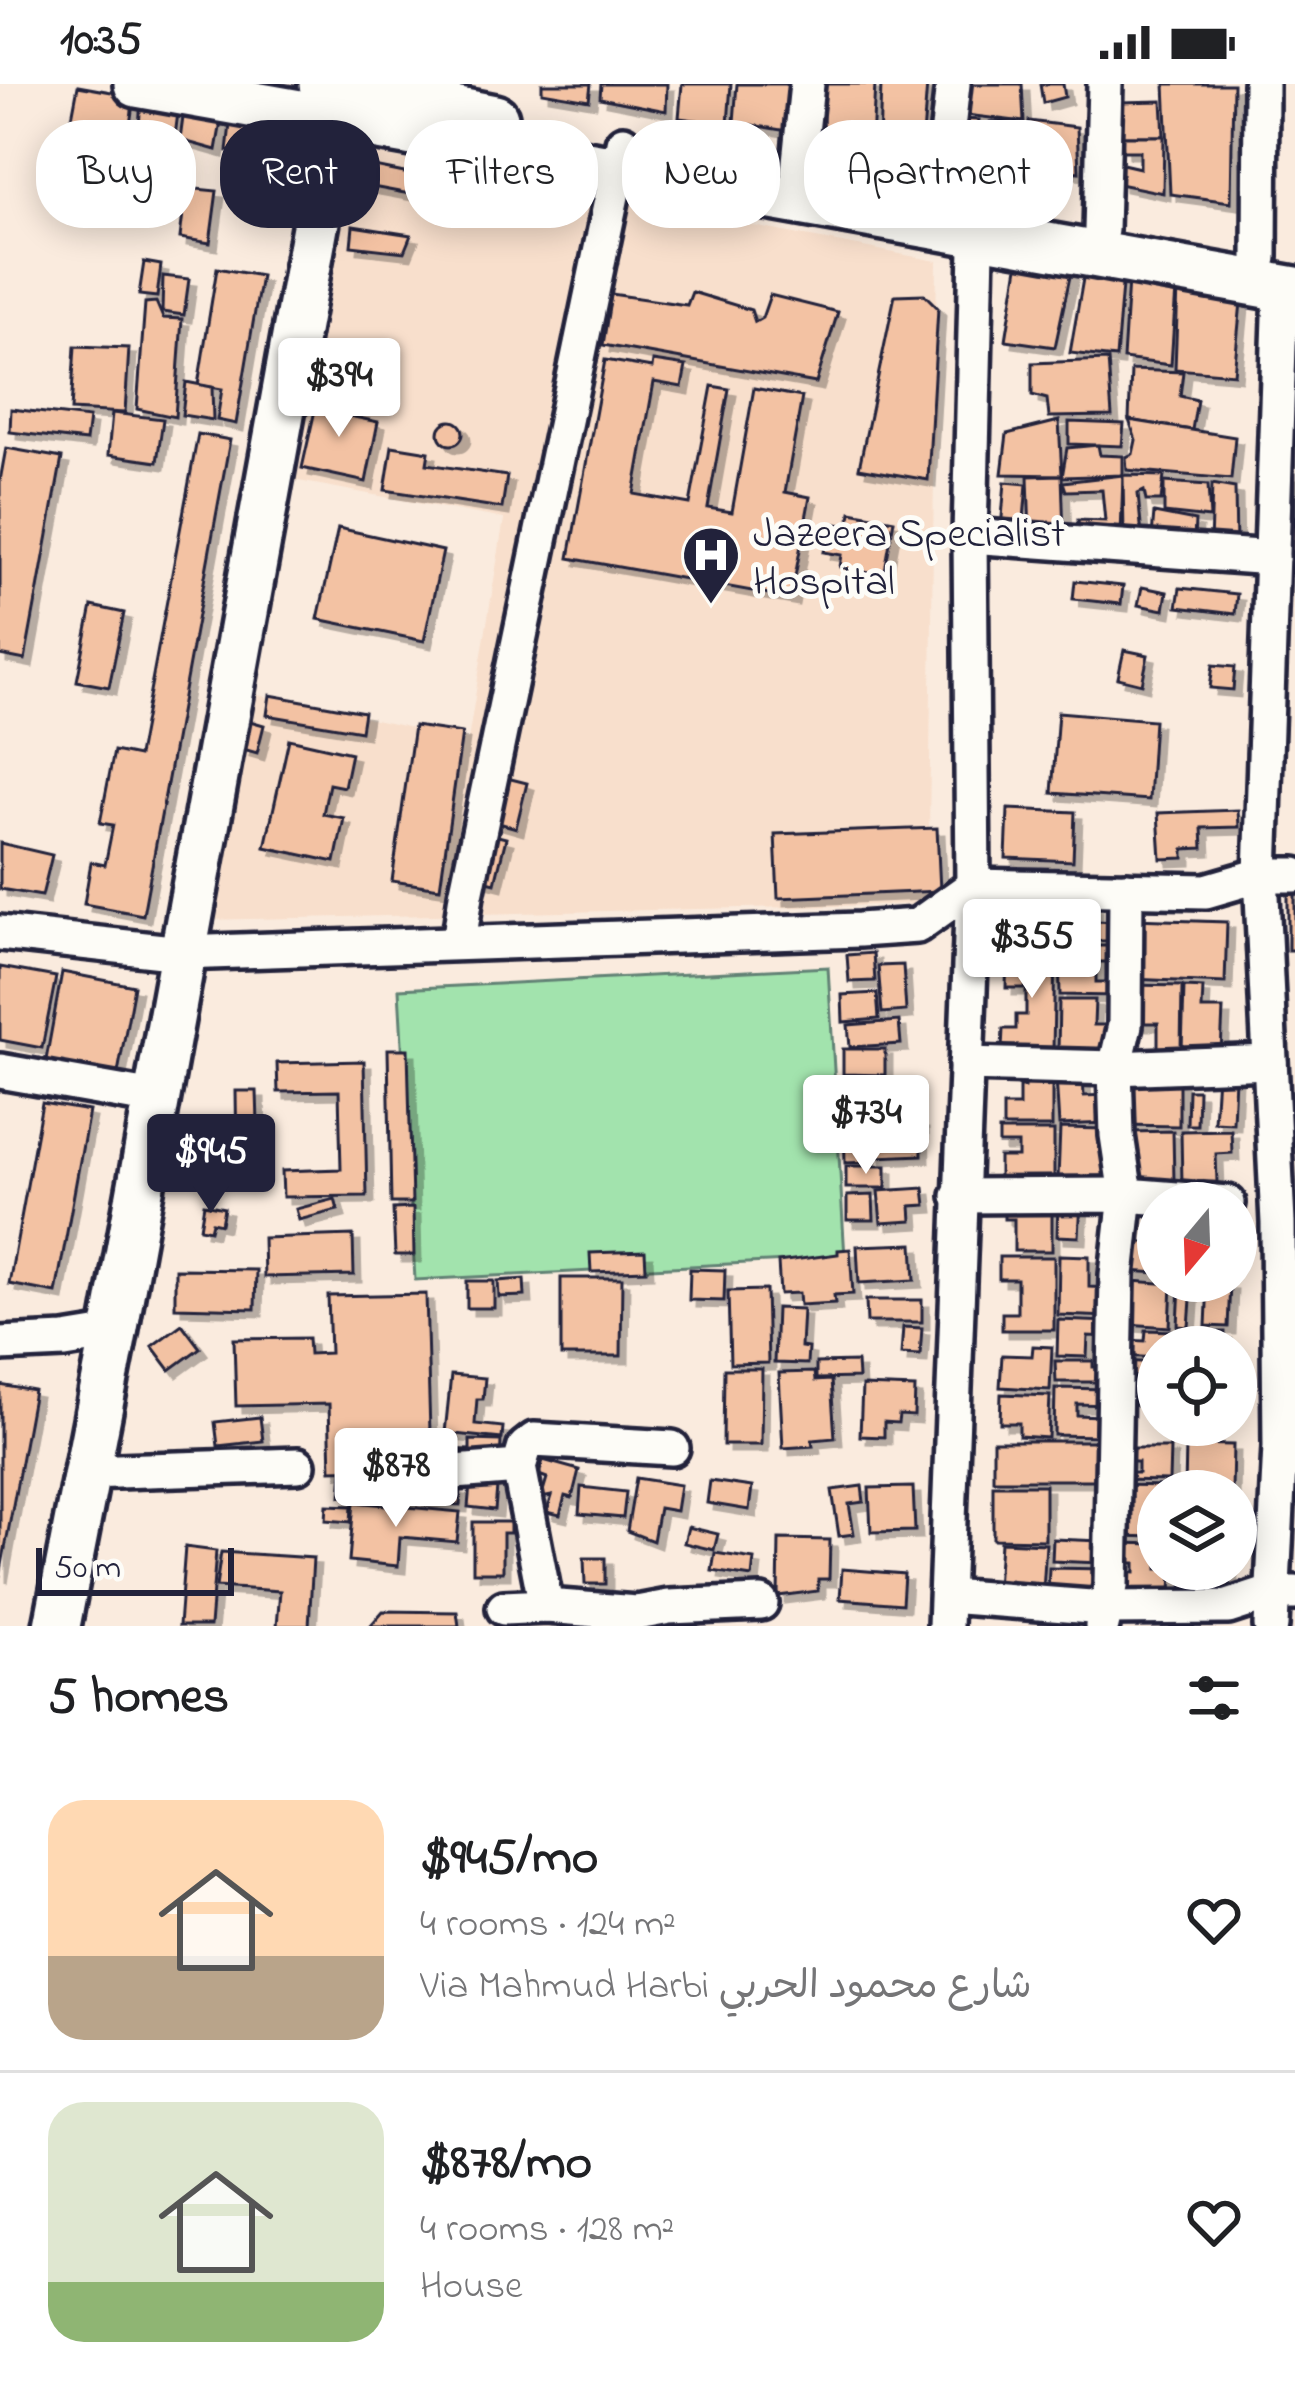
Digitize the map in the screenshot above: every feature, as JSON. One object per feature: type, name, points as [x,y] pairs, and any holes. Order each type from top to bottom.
[{"type":"main road","points":[[137,84],[334,94],[621,157]]},
{"type":"main road","points":[[57,1626],[114,1333],[334,94]]},
{"type":"main road","points":[[780,172],[804,174]]},
{"type":"main road","points":[[1073,227],[1283,275]]},
{"type":"main road","points":[[1033,228],[1283,275]]},
{"type":"street","points":[[798,172],[807,84]]},
{"type":"street","points":[[953,84],[956,120]]},
{"type":"street","points":[[1101,230],[1105,84]]},
{"type":"street","points":[[964,228],[973,886],[946,1611],[1103,1617],[1279,1604],[1287,1446],[1287,1291],[1278,1223],[1284,1127],[1270,1062],[1281,994],[1261,874],[1283,275],[1261,84]]},
{"type":"street","points":[[459,943],[621,157]]},
{"type":"street","points":[[970,536],[1272,558]]},
{"type":"street","points":[[0,933],[181,953],[917,926],[973,886],[1206,891],[1261,874],[1295,875]]},
{"type":"street","points":[[1103,1617],[1111,1586],[1117,1275],[1126,1195],[1117,1135],[1115,1068],[1125,1025],[1126,889]]},
{"type":"street","points":[[966,1064],[1115,1068],[1270,1062]]},
{"type":"street","points":[[0,1071],[154,1098]]},
{"type":"street","points":[[958,1196],[1137,1196]]},
{"type":"street","points":[[1257,1214],[1278,1223]]},
{"type":"street","points":[[0,1344],[114,1333]]},
{"type":"street","points":[[546,1606],[519,1467],[525,1447],[534,1439],[672,1448]]},
{"type":"street","points":[[87,1472],[298,1465]]},
{"type":"street","points":[[442,1473],[519,1467]]},
{"type":"street","points":[[504,1608],[546,1606],[636,1620],[669,1606],[761,1603]]},
{"type":"shaded area","name":"Jazeera Specialist Hospital","points":[[380,155],[404,159],[404,228],[598,228],[598,196],[622,201],[622,228],[764,228],[937,261],[928,904],[207,920],[249,693],[468,740],[504,519],[288,479],[339,228],[380,228]]},
{"type":"green space","points":[[828,967],[845,1258],[415,1280],[399,989]]},
{"type":"building","points":[[542,84],[591,84],[589,100],[542,92]]},
{"type":"building","points":[[601,84],[667,84],[666,111],[600,98]]},
{"type":"building","points":[[682,84],[731,84],[728,120],[679,118]]},
{"type":"building","points":[[737,84],[789,84],[787,131],[780,130],[780,120],[734,120]]},
{"type":"building","points":[[821,84],[875,84],[873,120],[823,120]]},
{"type":"building","points":[[881,84],[927,84],[924,120],[880,120]]},
{"type":"building","points":[[967,84],[1022,84],[1024,120],[966,115]]},
{"type":"building","points":[[1040,84],[1063,84],[1065,97],[1043,103]]},
{"type":"building","points":[[1165,84],[1233,84],[1231,202],[1170,194]]},
{"type":"building","points":[[78,86],[134,96],[131,120],[72,120]]},
{"type":"building","points":[[141,98],[179,105],[177,120],[140,120]]},
{"type":"building","points":[[1162,101],[1164,136],[1122,136],[1120,102]]},
{"type":"building","points":[[185,102],[223,111],[216,150],[196,144],[196,120],[183,120]]},
{"type":"building","points":[[1073,126],[1077,127],[1079,172],[1073,171]]},
{"type":"building","points":[[1122,136],[1164,136],[1163,193],[1119,184],[1118,163],[1140,168],[1140,151],[1123,151]]},
{"type":"building","points":[[380,168],[404,173],[404,193],[380,188]]},
{"type":"building","points":[[196,189],[217,191],[210,243],[180,238],[181,228],[196,228]]},
{"type":"building","points":[[353,228],[411,235],[404,252],[351,246]]},
{"type":"building","points":[[1020,254],[1072,267],[1055,347],[1006,340]]},
{"type":"building","points":[[144,262],[161,265],[157,297],[139,295]]},
{"type":"building","points":[[217,268],[261,276],[236,424],[217,420],[222,389],[198,385]]},
{"type":"building","points":[[1084,273],[1123,273],[1116,358],[1070,353]]},
{"type":"building","points":[[163,276],[189,279],[184,315],[162,312]]},
{"type":"building","points":[[1128,280],[1176,289],[1171,365],[1123,359]]},
{"type":"building","points":[[1178,287],[1241,302],[1234,374],[1175,369]]},
{"type":"building","points":[[692,292],[751,310],[755,322],[762,318],[770,295],[838,312],[816,383],[603,345],[611,294],[687,305]]},
{"type":"building","points":[[924,294],[938,308],[928,480],[859,468],[895,295]]},
{"type":"building","points":[[156,302],[163,318],[182,319],[175,417],[137,409],[145,303]]},
{"type":"building","points":[[75,346],[129,348],[125,413],[71,410]]},
{"type":"building","points":[[605,360],[652,368],[653,361],[686,366],[682,387],[654,382],[634,494],[690,504],[712,386],[729,389],[708,508],[732,512],[754,388],[802,397],[785,492],[810,497],[791,598],[569,558]]},
{"type":"building","points":[[1108,360],[1112,416],[1049,417],[1047,399],[1032,395],[1032,363]]},
{"type":"building","points":[[1131,370],[1183,372],[1180,396],[1197,400],[1192,430],[1129,420]]},
{"type":"building","points":[[186,382],[212,387],[213,420],[182,415]]},
{"type":"building","points":[[320,388],[344,393],[340,414],[378,422],[366,482],[302,468]]},
{"type":"building","points":[[11,409],[89,418],[86,441],[10,432]]},
{"type":"building","points":[[112,413],[163,419],[157,462],[108,455]]},
{"type":"building","points":[[1129,420],[1235,437],[1231,479],[1127,470],[1126,457],[1133,454],[1136,440]]},
{"type":"building","points":[[451,421],[463,433],[451,445],[439,433]]},
{"type":"building","points":[[1059,421],[1062,475],[1002,474],[1007,434]]},
{"type":"building","points":[[1069,422],[1124,424],[1122,446],[1069,444]]},
{"type":"building","points":[[198,434],[230,440],[143,915],[84,904],[91,862],[105,865],[113,825],[100,823],[114,751],[138,756]]},
{"type":"building","points":[[1098,445],[1100,455],[1123,456],[1123,475],[1062,477],[1067,448]]},
{"type":"building","points":[[392,446],[429,452],[427,464],[507,476],[502,508],[385,490]]},
{"type":"building","points":[[6,448],[62,458],[25,660],[0,655],[0,481]]},
{"type":"building","points":[[1286,474],[1295,474],[1295,570],[1289,572]]},
{"type":"building","points":[[1062,475],[1064,535],[1030,536],[1028,476]]},
{"type":"building","points":[[1123,475],[1121,536],[1079,533],[1078,520],[1105,521],[1102,490],[1066,491],[1063,482]]},
{"type":"building","points":[[1123,475],[1164,476],[1161,501],[1146,501],[1144,491],[1138,494],[1142,536],[1124,536]]},
{"type":"building","points":[[1005,482],[1027,484],[1023,531],[1001,529]]},
{"type":"building","points":[[1164,482],[1208,485],[1210,518],[1164,513]]},
{"type":"building","points":[[1212,484],[1235,488],[1236,547],[1210,545]]},
{"type":"building","points":[[851,512],[894,520],[884,576],[840,567],[842,555],[824,552],[830,523],[849,526]]},
{"type":"building","points":[[1154,513],[1195,521],[1194,538],[1152,536]]},
{"type":"building","points":[[338,528],[443,551],[424,641],[318,619]]},
{"type":"building","points":[[1075,581],[1123,586],[1121,604],[1073,599]]},
{"type":"building","points":[[1142,587],[1167,592],[1164,610],[1138,605]]},
{"type":"building","points":[[1180,588],[1237,594],[1235,614],[1177,607]]},
{"type":"building","points":[[92,606],[124,613],[109,687],[77,681]]},
{"type":"building","points":[[1124,650],[1148,655],[1142,684],[1118,678]]},
{"type":"building","points":[[1213,665],[1235,667],[1233,690],[1210,688]]},
{"type":"building","points":[[270,695],[364,712],[361,731],[267,715]]},
{"type":"building","points":[[1058,712],[1154,720],[1149,800],[1052,793]]},
{"type":"building","points":[[250,721],[264,725],[257,753],[243,749]]},
{"type":"building","points":[[414,726],[462,733],[440,888],[392,881]]},
{"type":"building","points":[[289,739],[351,753],[344,787],[329,784],[323,814],[344,818],[335,862],[265,847]]},
{"type":"building","points":[[507,778],[527,783],[516,828],[495,822]]},
{"type":"building","points":[[1008,809],[1075,812],[1073,861],[1006,858]]},
{"type":"building","points":[[1238,810],[1239,827],[1202,828],[1203,848],[1184,849],[1184,858],[1161,859],[1158,813]]},
{"type":"building","points":[[937,828],[940,891],[778,898],[775,834]]},
{"type":"building","points":[[494,835],[506,838],[495,883],[483,880]]},
{"type":"building","points":[[0,843],[52,855],[42,896],[0,889]]},
{"type":"building","points":[[1288,887],[1295,887],[1295,950],[1288,950]]},
{"type":"building","points":[[1001,903],[1057,906],[1055,946],[999,944]]},
{"type":"building","points":[[1065,904],[1095,905],[1095,921],[1118,922],[1118,941],[1064,941]]},
{"type":"building","points":[[1132,919],[1227,922],[1225,983],[1130,979]]},
{"type":"building","points":[[1059,946],[1119,946],[1119,962],[1096,962],[1096,982],[1118,982],[1117,996],[1060,995]]},
{"type":"building","points":[[1007,952],[1055,953],[1053,1050],[1002,1049],[1003,1029],[1016,1029],[1016,1015],[1026,1015],[1026,988],[1006,988]]},
{"type":"building","points":[[873,953],[875,981],[849,982],[847,955]]},
{"type":"building","points":[[903,965],[906,1011],[882,1013],[878,966]]},
{"type":"building","points":[[0,967],[56,977],[42,1048],[0,1040]]},
{"type":"building","points":[[62,972],[134,986],[118,1073],[46,1060]]},
{"type":"building","points":[[1132,985],[1182,986],[1181,1052],[1158,1052],[1158,1023],[1131,1023]]},
{"type":"building","points":[[1184,987],[1203,988],[1202,1009],[1223,1009],[1221,1052],[1182,1051]]},
{"type":"building","points":[[877,993],[879,1019],[843,1022],[842,995]]},
{"type":"building","points":[[1059,1000],[1095,1000],[1094,1025],[1105,1025],[1105,1053],[1058,1053]]},
{"type":"building","points":[[899,1021],[901,1044],[850,1047],[848,1025]]},
{"type":"building","points":[[388,1049],[408,1049],[412,1203],[391,1203]]},
{"type":"building","points":[[843,1049],[885,1049],[885,1075],[843,1074]]},
{"type":"building","points":[[364,1061],[367,1196],[283,1197],[282,1171],[341,1169],[339,1091],[278,1092],[277,1063]]},
{"type":"building","points":[[1025,1073],[1052,1074],[1052,1127],[1003,1127],[1003,1106],[1019,1106]]},
{"type":"building","points":[[1123,1075],[1179,1075],[1179,1126],[1123,1125]]},
{"type":"building","points":[[1217,1075],[1235,1077],[1233,1123],[1214,1122]]},
{"type":"building","points":[[1083,1076],[1084,1096],[1107,1095],[1108,1123],[1059,1125],[1056,1077]]},
{"type":"building","points":[[867,1079],[869,1162],[845,1163],[843,1080]]},
{"type":"building","points":[[1188,1090],[1198,1090],[1197,1125],[1187,1125]]},
{"type":"building","points":[[236,1091],[257,1091],[259,1156],[237,1157]]},
{"type":"building","points":[[882,1092],[904,1096],[901,1121],[878,1118]]},
{"type":"building","points":[[42,1103],[89,1111],[56,1293],[9,1284]]},
{"type":"building","points":[[921,1122],[922,1155],[875,1157],[874,1124]]},
{"type":"building","points":[[1060,1128],[1106,1129],[1105,1180],[1058,1179]]},
{"type":"building","points":[[1231,1130],[1232,1153],[1216,1154],[1217,1182],[1182,1182],[1181,1131]]},
{"type":"building","points":[[999,1131],[1054,1131],[1054,1184],[999,1183],[999,1157],[1018,1157],[1018,1144],[999,1144]]},
{"type":"building","points":[[1173,1131],[1174,1181],[1132,1182],[1131,1132]]},
{"type":"building","points":[[846,1166],[886,1166],[886,1188],[846,1188]]},
{"type":"building","points":[[924,1188],[926,1205],[911,1206],[912,1221],[881,1223],[878,1191]]},
{"type":"building","points":[[873,1195],[874,1220],[847,1220],[847,1196]]},
{"type":"building","points":[[335,1199],[338,1210],[299,1220],[296,1209]]},
{"type":"building","points":[[1058,1200],[1081,1201],[1079,1237],[1057,1236]]},
{"type":"building","points":[[1004,1201],[1052,1202],[1052,1251],[1014,1251],[1014,1219],[1004,1219]]},
{"type":"building","points":[[204,1204],[224,1208],[221,1224],[212,1222],[210,1230],[200,1228]]},
{"type":"building","points":[[413,1208],[414,1255],[395,1255],[393,1209]]},
{"type":"building","points":[[353,1235],[354,1275],[264,1277],[263,1238]]},
{"type":"building","points":[[1130,1241],[1137,1242],[1137,1272],[1129,1271]]},
{"type":"building","points":[[913,1244],[915,1280],[859,1283],[857,1246]]},
{"type":"building","points":[[850,1249],[853,1294],[834,1295],[835,1303],[800,1305],[799,1293],[780,1294],[778,1262]]},
{"type":"building","points":[[645,1251],[646,1270],[591,1272],[590,1253]]},
{"type":"building","points":[[1059,1255],[1089,1256],[1089,1287],[1111,1288],[1111,1317],[1058,1315]]},
{"type":"building","points":[[999,1257],[1054,1257],[1054,1330],[1002,1330],[1002,1313],[1017,1313],[1017,1279],[999,1279]]},
{"type":"building","points":[[175,1269],[256,1270],[255,1309],[175,1307]]},
{"type":"building","points":[[690,1269],[725,1270],[724,1301],[689,1300]]},
{"type":"building","points":[[561,1278],[622,1278],[621,1356],[561,1356]]},
{"type":"building","points":[[524,1279],[525,1296],[499,1297],[498,1281]]},
{"type":"building","points":[[1119,1280],[1137,1281],[1137,1302],[1171,1302],[1170,1326],[1127,1324]]},
{"type":"building","points":[[467,1281],[494,1281],[494,1308],[467,1308]]},
{"type":"building","points":[[766,1290],[768,1363],[730,1364],[728,1291]]},
{"type":"building","points":[[426,1294],[431,1467],[331,1470],[329,1404],[236,1406],[234,1339],[308,1338],[309,1354],[330,1353],[328,1296]]},
{"type":"building","points":[[866,1300],[922,1300],[922,1322],[867,1322]]},
{"type":"building","points":[[1179,1302],[1191,1302],[1189,1326],[1178,1326]]},
{"type":"building","points":[[1207,1302],[1229,1302],[1228,1326],[1206,1326]]},
{"type":"building","points":[[776,1308],[803,1309],[801,1347],[808,1348],[807,1364],[774,1363]]},
{"type":"building","points":[[1058,1320],[1110,1322],[1109,1337],[1088,1336],[1087,1357],[1057,1356]]},
{"type":"building","points":[[182,1324],[200,1348],[170,1370],[152,1346]]},
{"type":"building","points":[[903,1327],[922,1328],[920,1355],[901,1354]]},
{"type":"building","points":[[1124,1340],[1137,1341],[1137,1357],[1124,1356]]},
{"type":"building","points":[[1033,1346],[1052,1347],[1050,1390],[1000,1387],[1002,1355],[1032,1356]]},
{"type":"building","points":[[1055,1361],[1093,1361],[1093,1367],[1104,1367],[1104,1382],[1056,1382]]},
{"type":"building","points":[[1123,1361],[1137,1362],[1137,1397],[1121,1396]]},
{"type":"building","points":[[857,1362],[858,1378],[816,1379],[816,1363]]},
{"type":"building","points":[[724,1369],[762,1369],[761,1445],[723,1445]]},
{"type":"building","points":[[814,1372],[815,1381],[831,1380],[835,1438],[812,1440],[813,1446],[783,1448],[779,1373]]},
{"type":"building","points":[[451,1375],[485,1378],[475,1424],[503,1427],[502,1439],[445,1433]]},
{"type":"building","points":[[0,1385],[34,1391],[0,1576]]},
{"type":"building","points":[[862,1386],[915,1388],[914,1416],[899,1415],[898,1423],[884,1422],[884,1437],[860,1436]]},
{"type":"building","points":[[1055,1388],[1108,1389],[1108,1405],[1077,1404],[1077,1415],[1101,1416],[1101,1436],[1054,1435]]},
{"type":"building","points":[[1001,1394],[1050,1396],[1048,1438],[1019,1436],[1019,1423],[1000,1423]]},
{"type":"building","points":[[260,1417],[263,1441],[218,1446],[215,1422]]},
{"type":"building","points":[[470,1440],[501,1441],[500,1465],[441,1463],[441,1449],[470,1450]]},
{"type":"building","points":[[993,1441],[1097,1441],[1098,1480],[993,1480]]},
{"type":"building","points":[[1186,1446],[1233,1446],[1232,1470],[1185,1470]]},
{"type":"building","points":[[1118,1448],[1170,1448],[1169,1470],[1138,1470],[1138,1462],[1118,1462]]},
{"type":"building","points":[[543,1460],[579,1470],[572,1498],[565,1496],[560,1515],[547,1512],[552,1496],[541,1498],[547,1478],[539,1475]]},
{"type":"building","points":[[343,1471],[363,1472],[361,1498],[341,1496]]},
{"type":"building","points":[[387,1472],[413,1475],[409,1503],[383,1499],[385,1489],[395,1491],[396,1484],[385,1482]]},
{"type":"building","points":[[471,1473],[498,1476],[495,1510],[468,1507]]},
{"type":"building","points":[[1120,1473],[1137,1473],[1137,1480],[1120,1480]]},
{"type":"building","points":[[418,1474],[440,1476],[440,1487],[461,1489],[460,1505],[416,1503]]},
{"type":"building","points":[[636,1478],[680,1485],[676,1511],[659,1508],[653,1541],[627,1531]]},
{"type":"building","points":[[710,1481],[752,1487],[749,1510],[707,1503]]},
{"type":"building","points":[[993,1485],[1045,1485],[1045,1540],[993,1539]]},
{"type":"building","points":[[1118,1485],[1137,1485],[1137,1536],[1117,1536]]},
{"type":"building","points":[[862,1486],[864,1502],[849,1504],[854,1534],[839,1536],[832,1490]]},
{"type":"building","points":[[581,1487],[626,1492],[623,1518],[579,1514]]},
{"type":"building","points":[[913,1487],[915,1531],[871,1532],[869,1488]]},
{"type":"building","points":[[354,1502],[460,1512],[457,1542],[400,1537],[398,1566],[349,1561]]},
{"type":"building","points":[[327,1505],[352,1506],[351,1522],[326,1520]]},
{"type":"building","points":[[473,1522],[510,1522],[510,1533],[503,1533],[503,1572],[473,1572]]},
{"type":"building","points":[[688,1527],[718,1534],[714,1550],[684,1543]]},
{"type":"building","points":[[779,1539],[830,1540],[829,1579],[818,1579],[818,1591],[778,1596]]},
{"type":"building","points":[[1053,1539],[1101,1541],[1100,1563],[1052,1561]]},
{"type":"building","points":[[1000,1542],[1046,1544],[1043,1591],[997,1589]]},
{"type":"building","points":[[1119,1543],[1137,1543],[1137,1590],[1171,1590],[1171,1594],[1119,1593],[1119,1572],[1135,1573],[1135,1563],[1118,1563]]},
{"type":"building","points":[[185,1547],[216,1551],[210,1626],[179,1626]]},
{"type":"building","points":[[221,1552],[313,1558],[309,1626],[277,1626],[280,1591],[216,1587]]},
{"type":"building","points":[[715,1553],[754,1559],[752,1577],[712,1571]]},
{"type":"building","points":[[584,1558],[605,1558],[605,1584],[585,1584]]},
{"type":"building","points":[[1049,1568],[1105,1569],[1105,1593],[1048,1592]]},
{"type":"building","points":[[842,1569],[904,1574],[902,1604],[840,1599]]},
{"type":"building","points":[[383,1611],[457,1612],[459,1626],[370,1626]]},
{"type":"place","name":"Jazeera Specialist Hospital","points":[[711,606]]}]
